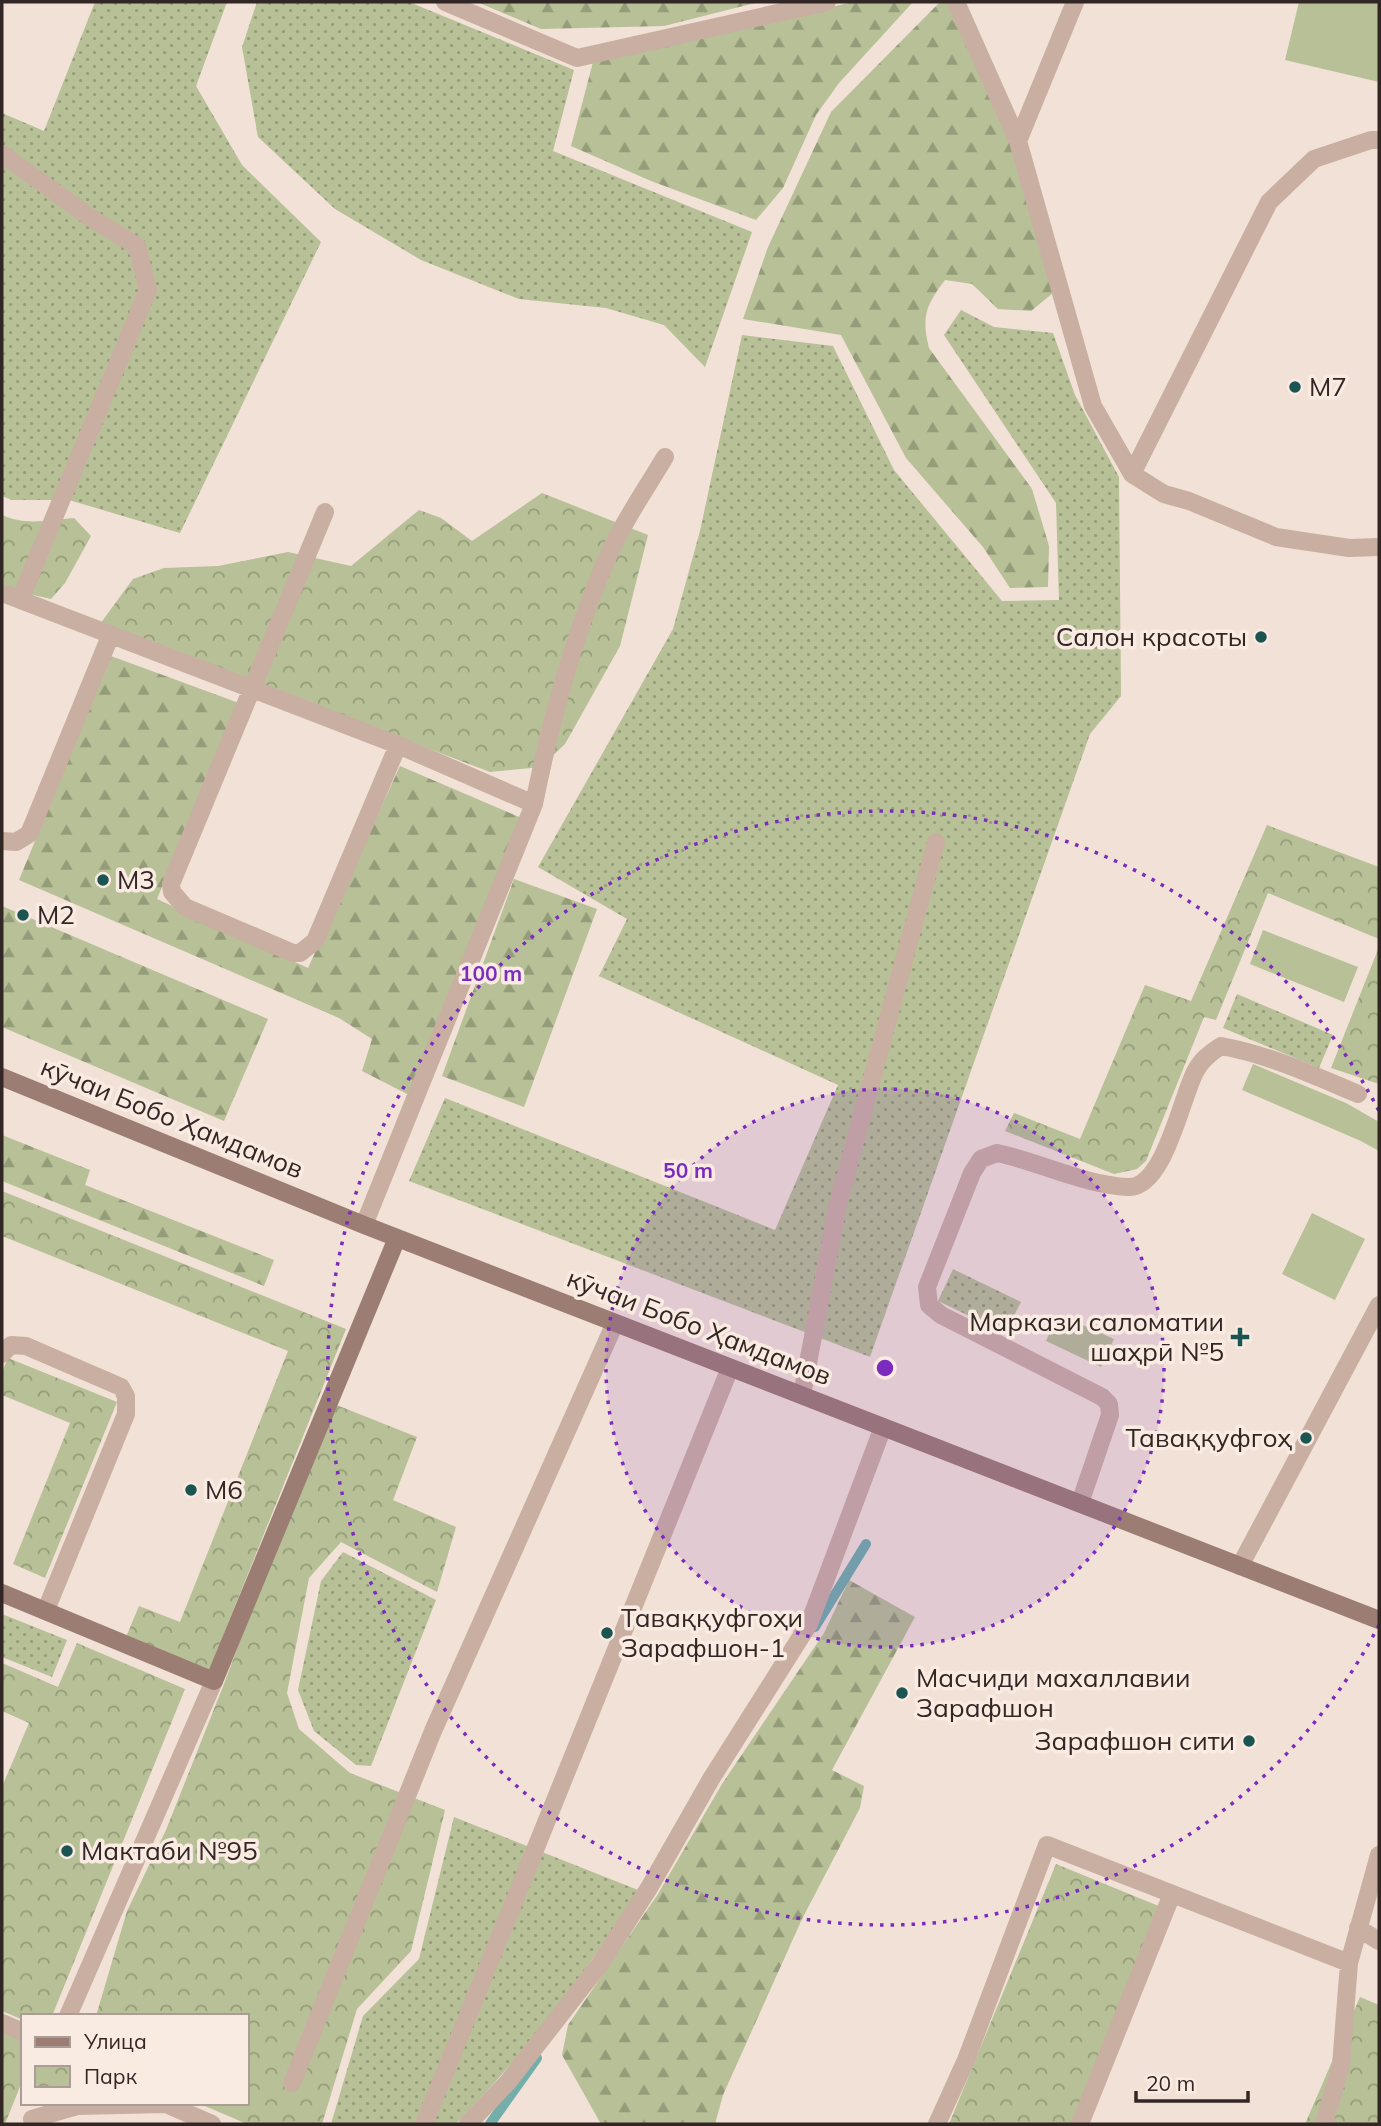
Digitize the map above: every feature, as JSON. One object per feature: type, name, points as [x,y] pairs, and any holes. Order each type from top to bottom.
[{"type":"street","name":"кӯчаи Бобо Ҳамдамов","points":[[2,1077],[364,1225],[1379,1620]]},
{"type":"street","points":[[2,1592],[214,1681],[397,1238]]},
{"type":"lane","points":[[445,2],[578,58],[827,2]]},
{"type":"lane","points":[[956,2],[1018,141],[1093,406],[1132,474],[1164,494],[1189,501],[1276,537],[1349,548],[1379,547]]},
{"type":"lane","points":[[1018,141],[1076,2]]},
{"type":"lane","points":[[1132,474],[1269,202],[1314,159],[1371,140],[1379,140]]},
{"type":"lane","points":[[2,154],[91,218],[137,246],[148,290],[20,600]]},
{"type":"lane","points":[[364,1225],[534,804],[547,737],[581,626],[610,552],[665,457]]},
{"type":"lane","points":[[324,512],[171,884],[172,892],[185,907],[293,953],[300,953],[315,941],[398,745]]},
{"type":"lane","points":[[2,593],[398,745],[534,804]]},
{"type":"lane","points":[[2,841],[16,842],[29,834],[111,634]]},
{"type":"lane","points":[[802,1395],[838,1204],[936,842]]},
{"type":"lane","points":[[1080,1503],[1110,1415],[1109,1404],[1102,1397],[941,1315],[929,1305],[926,1297],[959,1204],[978,1164],[997,1153],[1086,1178],[1129,1187],[1140,1185],[1150,1178],[1160,1164],[1196,1070],[1207,1055],[1221,1046],[1284,1062],[1358,1094]]},
{"type":"lane","points":[[1240,1566],[1379,1305]]},
{"type":"lane","points":[[292,2083],[433,1731],[615,1323]]},
{"type":"lane","points":[[2,1354],[11,1345],[26,1346],[121,1387],[126,1395],[125,1414],[46,1610]]},
{"type":"lane","points":[[424,2124],[730,1367]]},
{"type":"lane","points":[[468,2124],[508,2082],[600,1964],[649,1888],[711,1779],[809,1624],[883,1427]]},
{"type":"lane","points":[[69,2014],[214,1681]]},
{"type":"lane","points":[[937,2124],[966,2060],[1046,1845],[1349,1963]]},
{"type":"lane","points":[[1324,2124],[1341,2065],[1349,1963],[1379,1855]]},
{"type":"lane","points":[[1080,2124],[1172,1894]]},
{"type":"lane","points":[[1358,1928],[1379,1941]]},
{"type":"lane","points":[[2,2023],[21,2031]]},
{"type":"lane","points":[[33,2115],[77,2106],[122,2105]]},
{"type":"lane","points":[[168,2105],[212,2124]]},
{"type":"green space","points":[[95,2],[227,2],[196,86],[242,165],[321,242],[180,533],[69,500],[12,500],[2,496],[2,113],[44,131]]},
{"type":"green space","points":[[257,2],[409,2],[574,70],[553,151],[752,232],[705,367],[664,325],[606,308],[519,299],[421,260],[335,209],[258,137],[242,47]]},
{"type":"green space","points":[[477,2],[759,2],[664,26],[541,29]]},
{"type":"green space","points":[[853,2],[913,2],[839,83],[816,115],[783,188],[756,220],[651,181],[571,146],[593,62]]},
{"type":"green space","points":[[940,2],[949,2],[1013,141],[1059,288],[1031,311],[998,309],[972,284],[945,280],[929,304],[925,328],[929,348],[1032,489],[1049,546],[1048,587],[1010,588],[983,547],[906,458],[841,335],[743,319],[768,247],[831,112]]},
{"type":"green space","points":[[1299,2],[1379,2],[1379,82],[1285,60]]},
{"type":"green space","points":[[961,310],[994,327],[1053,333],[1075,395],[1119,477],[1121,696],[1090,734],[870,1357],[409,1181],[445,1098],[775,1230],[838,1085],[599,976],[627,919],[538,867],[673,629],[700,531],[742,335],[833,346],[894,470],[1002,601],[1059,600],[1056,503],[944,335]]},
{"type":"green space","points":[[542,493],[648,535],[620,646],[565,744],[541,767],[490,772],[100,624],[133,579],[164,568],[218,566],[288,552],[351,566],[419,510],[441,518],[472,541]]},
{"type":"green space","points":[[2,515],[28,521],[74,518],[91,536],[65,583],[51,599],[2,588]]},
{"type":"green space","points":[[111,656],[239,703],[157,899],[308,968],[400,766],[524,819],[417,1099],[362,1071],[372,1039],[339,1018],[19,880]]},
{"type":"green space","points":[[1267,825],[1379,867],[1379,939],[1268,893],[1216,1020],[1204,1017],[1146,1161],[1137,1169],[1114,1174],[1005,1131],[1014,1113],[1080,1139],[1145,985],[1191,1001]]},
{"type":"green space","points":[[514,879],[597,909],[524,1107],[442,1076]]},
{"type":"green space","points":[[2,906],[268,1019],[224,1121],[2,1027]]},
{"type":"green space","points":[[1263,930],[1358,967],[1344,1002],[1250,964]]},
{"type":"green space","points":[[1379,947],[1379,1084],[1331,1068]]},
{"type":"green space","points":[[1237,994],[1333,1035],[1319,1068],[1223,1028]]},
{"type":"green space","points":[[1253,1064],[1346,1103],[1379,1122],[1379,1151],[1242,1090]]},
{"type":"green space","points":[[2,1135],[90,1170],[85,1185],[274,1260],[264,1286],[2,1181]]},
{"type":"green space","points":[[2,1191],[346,1329],[209,1671],[126,1637],[139,1606],[180,1622],[288,1351],[2,1236]]},
{"type":"green space","points":[[1312,1213],[1365,1239],[1335,1300],[1282,1274]]},
{"type":"green space","points":[[953,1269],[1021,1302],[1005,1333],[938,1301]]},
{"type":"green space","points":[[1058,1314],[1114,1339],[1101,1367],[1046,1341]]},
{"type":"green space","points":[[8,1358],[117,1402],[45,1578],[13,1564],[70,1423],[2,1395],[2,1372]]},
{"type":"green space","points":[[329,1402],[417,1437],[393,1500],[456,1527],[437,1592],[341,1542],[309,1578],[287,1693],[299,1729],[350,1773],[445,1810],[411,1951],[357,2009],[322,2124],[247,2124],[203,2105],[248,2105],[248,2014],[97,2014],[127,1911],[166,1830],[224,1684]]},
{"type":"green space","points":[[343,1552],[436,1600],[371,1766],[356,1765],[314,1731],[298,1690],[321,1581]]},
{"type":"green space","points":[[849,1580],[915,1617],[832,1770],[864,1786],[860,1808],[802,1919],[723,2095],[715,2124],[601,2124],[562,2055],[568,2025],[658,1894],[722,1784],[824,1633]]},
{"type":"green space","points":[[2,1614],[67,1640],[52,1677],[2,1657]]},
{"type":"green space","name":"Mактаби №95","points":[[77,1643],[185,1689],[53,2014],[21,2014],[21,2019],[2,2011],[2,1787],[29,1723],[2,1711],[2,1663],[58,1687]]},
{"type":"green space","points":[[454,1817],[638,1890],[553,2012],[507,2069],[456,2124],[331,2124],[363,2016],[419,1959]]},
{"type":"green space","points":[[1056,1864],[1161,1907],[1071,2124],[949,2124]]},
{"type":"green space","points":[[1360,1997],[1379,2005],[1379,2124],[1305,2124]]},
{"type":"green space","points":[[2,2028],[21,2032],[21,2084],[5,2124],[2,2124]]},
{"type":"waterway","points":[[815,1627],[866,1544]]},
{"type":"waterway","points":[[490,2124],[537,2058]]},
{"type":"place","name":"М7","points":[[1295,387]]},
{"type":"place","name":"Салон красоты","points":[[1261,637]]},
{"type":"place","name":"М3","points":[[103,880]]},
{"type":"place","name":"М2","points":[[23,915]]},
{"type":"place","name":"Маркази саломатии шаҳрӣ №5","points":[[1240,1337]]},
{"type":"place","name":"Таваққуфгоҳ","points":[[1306,1438]]},
{"type":"place","name":"М6","points":[[191,1490]]},
{"type":"place","name":"Таваққуфгоҳи Зарафшон-1","points":[[607,1633]]},
{"type":"place","name":"Масчиди махаллавии Зарафшон","points":[[902,1693]]},
{"type":"place","name":"Зарафшон сити","points":[[1249,1741]]},
{"type":"place","name":"Mактаби №95","points":[[67,1851]]}]
